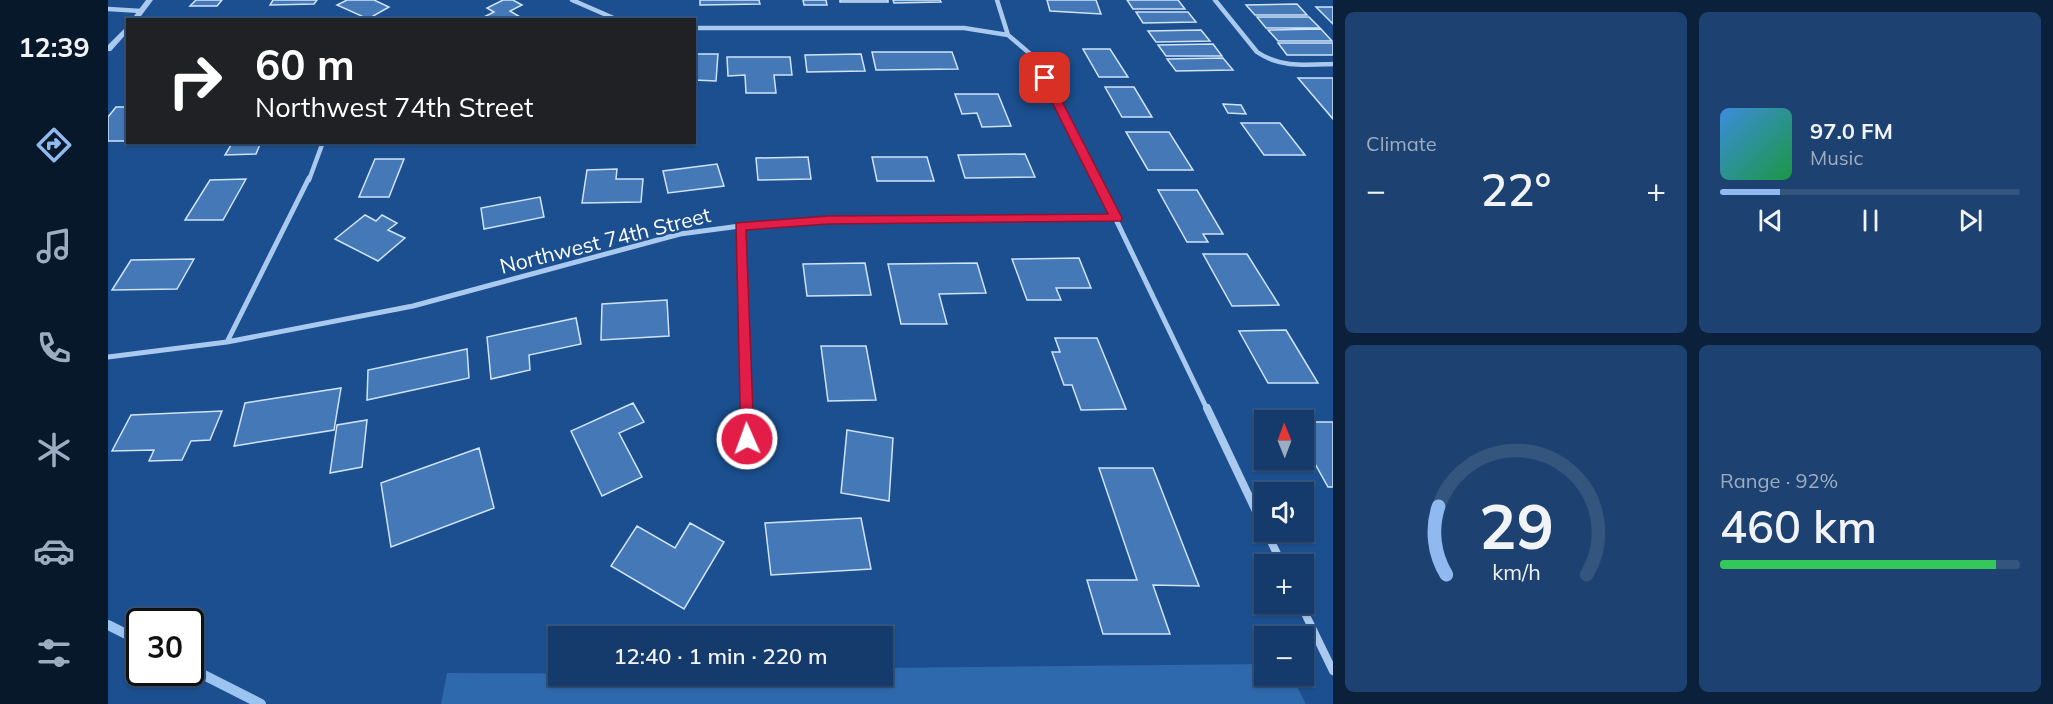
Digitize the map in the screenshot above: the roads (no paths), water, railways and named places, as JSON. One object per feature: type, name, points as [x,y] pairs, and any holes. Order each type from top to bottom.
[{"type":"street","points":[[136,18],[150,0]]},
{"type":"street","points":[[572,0],[613,18]]},
{"type":"street","points":[[997,0],[1008,35]]},
{"type":"street","points":[[1215,0],[1257,52],[1270,60],[1290,65],[1333,64]]},
{"type":"street","points":[[108,9],[141,11]]},
{"type":"street","points":[[696,28],[964,28],[1008,35],[1035,58],[1116,218],[1254,506]]},
{"type":"street","points":[[108,49],[126,29]]},
{"type":"street","points":[[227,342],[311,175],[322,144]]},
{"type":"street","name":"Northwest 74th Street","points":[[108,357],[227,342],[413,306],[680,234],[740,226],[828,220],[1116,218]]},
{"type":"street","points":[[740,226],[747,439]]},
{"type":"street","points":[[1305,614],[1333,670]]},
{"type":"waterway","points":[[108,625],[126,634]]},
{"type":"waterway","points":[[204,675],[261,704]]}]
